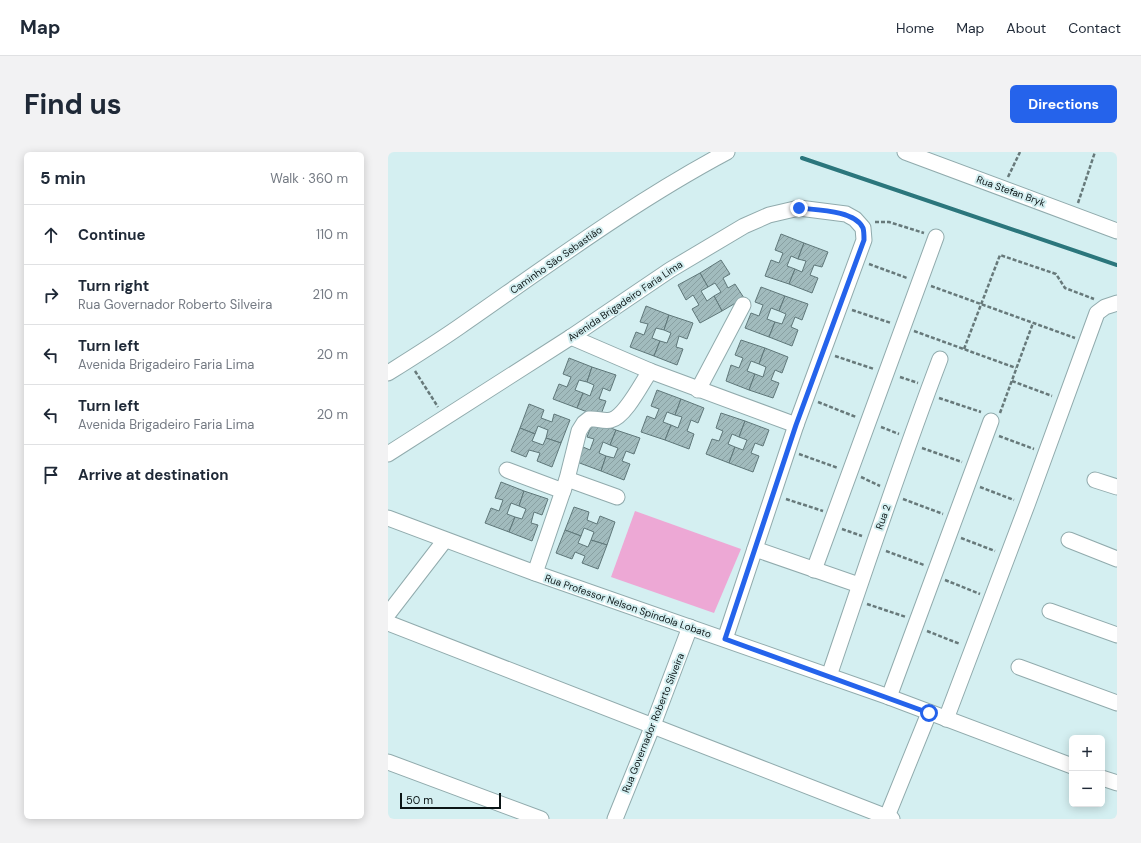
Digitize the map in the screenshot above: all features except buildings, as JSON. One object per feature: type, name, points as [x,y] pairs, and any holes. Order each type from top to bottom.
[{"type":"street","name":"Caminho São Sebastião","points":[[388,373],[457,328],[613,220],[708,162],[728,152]]},
{"type":"street","name":"Rua Stefan Bryk","points":[[905,152],[1117,231]]},
{"type":"street","name":"Avenida Brigadeiro Faria Lima","points":[[388,454],[571,337],[670,270],[744,226],[769,215],[799,208],[846,214],[860,224]]},
{"type":"street","points":[[725,639],[796,425],[864,240],[863,228],[860,224]]},
{"type":"street","points":[[814,570],[936,237]]},
{"type":"street","points":[[698,390],[743,304]]},
{"type":"street","points":[[946,719],[1046,454],[1097,313],[1105,307],[1114,304]]},
{"type":"street","points":[[571,337],[698,390],[796,425]]},
{"type":"street","name":"Rua 2","points":[[829,676],[890,495],[940,359]]},
{"type":"street","points":[[535,573],[565,485],[579,431],[584,423],[589,419],[608,421],[619,416],[650,371]]},
{"type":"street","points":[[889,697],[968,482],[992,422]]},
{"type":"street","points":[[507,470],[617,497]]},
{"type":"street","points":[[1095,480],[1117,487]]},
{"type":"street","name":"Rua Professor Nelson Spindola Lobato","points":[[388,518],[535,573],[889,697],[1069,765]]},
{"type":"street","points":[[388,614],[445,540]]},
{"type":"street","points":[[1069,540],[1117,559]]},
{"type":"street","points":[[755,549],[859,585]]},
{"type":"street","points":[[1050,611],[1117,635]]},
{"type":"street","points":[[388,623],[889,818],[929,713]]},
{"type":"street","name":"Rua Governador Roberto Silveira","points":[[615,819],[690,627]]},
{"type":"street","points":[[1019,667],[1117,703]]},
{"type":"street","points":[[388,762],[541,819]]},
{"type":"street","points":[[1105,779],[1117,783]]},
{"type":"path","points":[[1003,188],[1020,152]]},
{"type":"path","points":[[1074,215],[1095,152]]},
{"type":"path","points":[[860,224],[881,221],[889,222],[936,237]]},
{"type":"path","points":[[964,349],[1000,255],[1056,274],[1065,288],[1114,304]]},
{"type":"path","points":[[857,260],[1086,342]]},
{"type":"path","points":[[840,305],[1016,368]]},
{"type":"path","points":[[992,422],[1012,381],[1033,323]]},
{"type":"path","points":[[408,360],[445,417]]},
{"type":"path","points":[[1012,381],[1065,401]]},
{"type":"path","points":[[927,394],[991,416],[992,422],[1046,454]]},
{"type":"path","points":[[909,443],[974,466]]},
{"type":"path","points":[[968,482],[1027,505]]},
{"type":"path","points":[[773,495],[833,520],[873,544],[992,598]]},
{"type":"path","points":[[890,495],[955,518]]},
{"type":"path","points":[[950,533],[1008,556]]},
{"type":"shaded area","points":[[635,511],[741,549],[714,613],[611,577]]},
{"type":"waterway","points":[[802,158],[1117,265]]},
{"type":"route","points":[[799,208],[846,214],[855,219],[863,228],[864,240],[796,425],[725,639],[889,697],[929,713]]}]
